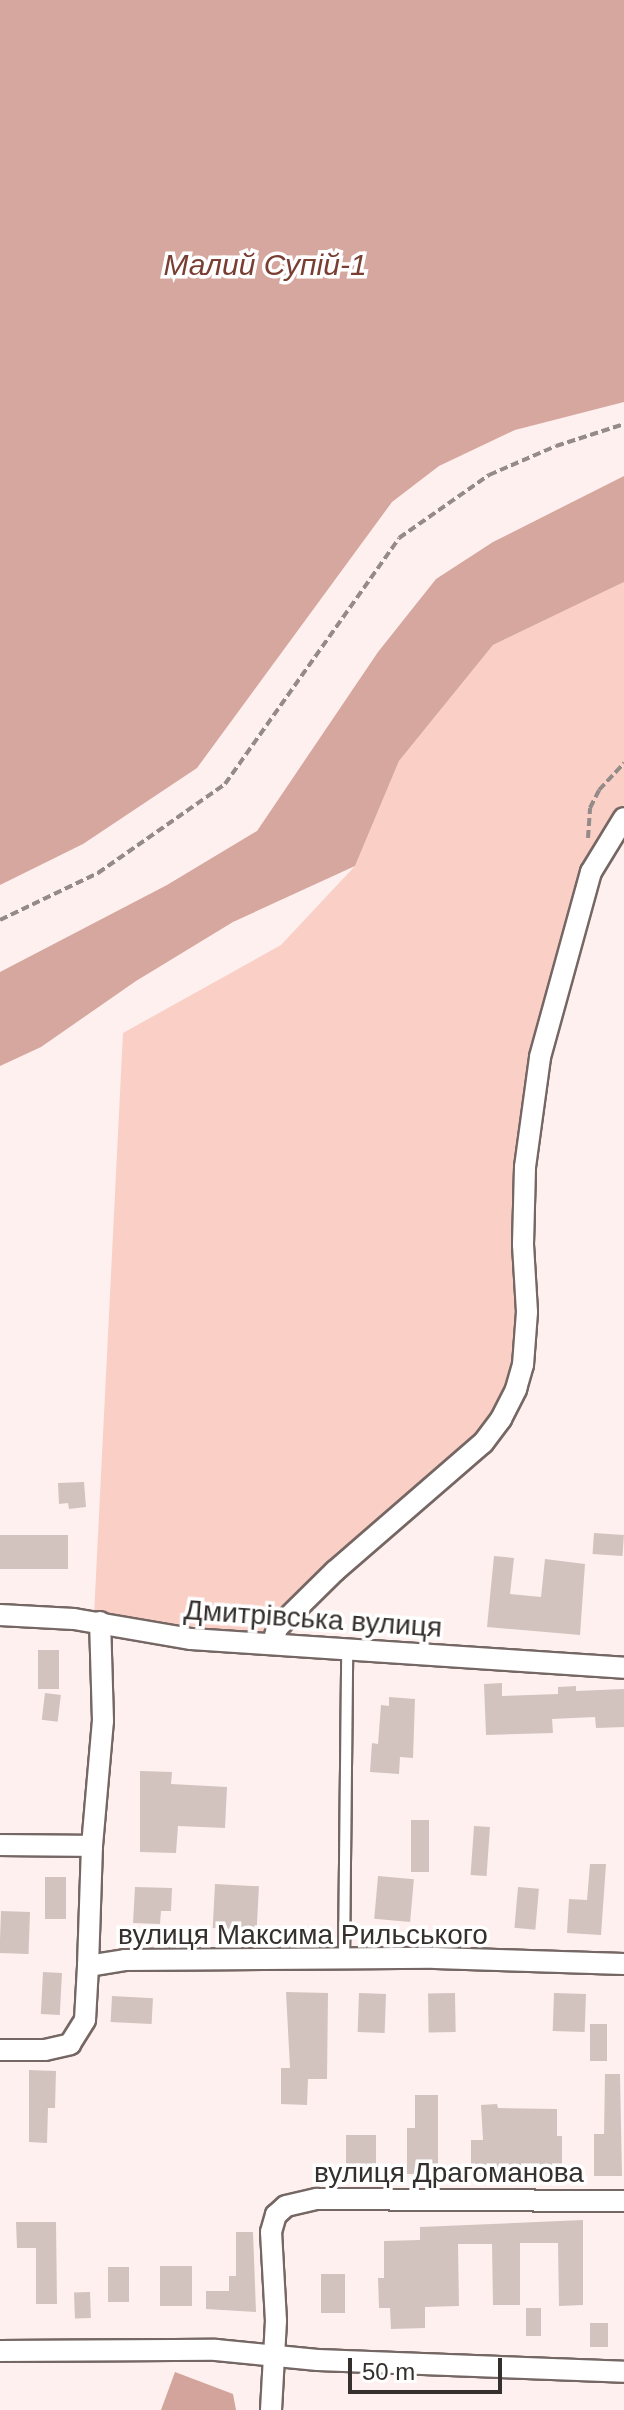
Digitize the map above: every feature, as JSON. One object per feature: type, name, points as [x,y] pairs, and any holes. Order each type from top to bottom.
[{"type":"street","points":[[273,1643],[277,1628],[335,1571],[483,1443],[501,1419],[516,1389],[526,1330],[524,1207],[532,1108],[548,1026],[585,891],[598,858],[624,818]]},
{"type":"street","name":"Дмитрівська вулиця","points":[[0,1615],[100,1622],[172,1637],[624,1668]]},
{"type":"street","points":[[88,1966],[92,1846],[103,1721],[100,1622]]},
{"type":"street","points":[[0,1845],[92,1846]]},
{"type":"street","name":"вулиця Максима Рильського","points":[[0,2050],[55,2050],[74,2040],[85,2020],[88,1966],[146,1959],[451,1958],[624,1964]]},
{"type":"street","name":"вулиця Драгоманова","points":[[271,2410],[276,2321],[271,2232],[276,2215],[286,2206],[317,2199],[624,2201]]},
{"type":"street","points":[[0,2351],[216,2350],[272,2356],[624,2372]]},
{"type":"lane","points":[[344,1959],[347,1649]]},
{"type":"path","points":[[0,920],[98,873],[225,784],[399,538],[489,475],[556,446],[624,424]]},
{"type":"path","points":[[598,858],[588,840],[590,808],[606,781],[624,763]]},
{"type":"shaded area","points":[[624,582],[624,805],[587,856],[541,1018],[518,1250],[516,1368],[486,1430],[389,1513],[338,1551],[292,1597],[266,1634],[94,1616],[123,1033],[281,945],[355,866],[399,761],[493,645]]},
{"type":"shaded area","points":[[175,2372],[233,2394],[236,2410],[161,2410]]},
{"type":"water","name":"Малий Супій-1","points":[[0,0],[624,0],[624,402],[515,430],[439,466],[392,502],[197,768],[83,844],[0,885]]},
{"type":"water","points":[[624,476],[624,582],[493,645],[399,761],[355,866],[233,922],[136,981],[41,1047],[0,1066],[0,972],[167,885],[257,831],[378,652],[436,579],[493,542]]},
{"type":"building","points":[[84,1482],[86,1507],[69,1509],[68,1503],[59,1504],[58,1483]]},
{"type":"building","points":[[594,1533],[624,1535],[622,1556],[593,1554]]},
{"type":"building","points":[[0,1535],[68,1535],[68,1569],[0,1569]]},
{"type":"building","points":[[494,1556],[514,1558],[510,1594],[541,1597],[545,1559],[585,1564],[580,1635],[487,1627]]},
{"type":"building","points":[[38,1650],[59,1650],[59,1689],[38,1689]]},
{"type":"building","points":[[502,1683],[502,1696],[558,1694],[558,1687],[576,1686],[576,1691],[624,1689],[624,1727],[596,1728],[595,1717],[552,1719],[553,1733],[486,1735],[484,1684]]},
{"type":"building","points":[[45,1693],[61,1695],[58,1722],[42,1720]]},
{"type":"building","points":[[389,1697],[415,1699],[413,1758],[400,1757],[399,1774],[370,1772],[372,1743],[378,1744],[381,1705],[389,1706]]},
{"type":"building","points":[[140,1771],[172,1772],[171,1784],[227,1787],[225,1828],[178,1826],[176,1853],[140,1852]]},
{"type":"building","points":[[411,1820],[429,1820],[429,1872],[411,1872]]},
{"type":"building","points":[[474,1826],[490,1827],[487,1876],[471,1875]]},
{"type":"building","points":[[590,1864],[606,1864],[601,1935],[567,1933],[569,1899],[587,1900]]},
{"type":"building","points":[[378,1876],[414,1879],[410,1922],[374,1919]]},
{"type":"building","points":[[45,1877],[66,1877],[66,1919],[45,1919]]},
{"type":"building","points":[[215,1884],[259,1886],[257,1930],[213,1928]]},
{"type":"building","points":[[135,1887],[172,1888],[171,1911],[161,1911],[160,1924],[133,1923]]},
{"type":"building","points":[[518,1887],[539,1889],[535,1930],[514,1928]]},
{"type":"building","points":[[1,1911],[30,1912],[29,1954],[0,1953]]},
{"type":"building","points":[[43,1972],[62,1973],[60,2015],[41,2014]]},
{"type":"building","points":[[286,1992],[328,1993],[327,2079],[308,2079],[307,2105],[281,2104],[281,2068],[290,2068]]},
{"type":"building","points":[[359,1993],[386,1994],[385,2033],[358,2032]]},
{"type":"building","points":[[428,1993],[455,1993],[456,2032],[429,2032]]},
{"type":"building","points":[[554,1993],[586,1994],[585,2032],[553,2031]]},
{"type":"building","points":[[112,1996],[153,1998],[152,2024],[111,2022]]},
{"type":"building","points":[[590,2024],[607,2024],[607,2061],[590,2061]]},
{"type":"building","points":[[29,2070],[56,2071],[55,2108],[48,2108],[47,2143],[29,2142]]},
{"type":"building","points":[[605,2074],[620,2074],[622,2176],[594,2176],[594,2134],[604,2134]]},
{"type":"building","points":[[415,2095],[438,2095],[438,2174],[407,2174],[407,2128],[415,2128]]},
{"type":"building","points":[[497,2104],[498,2108],[557,2109],[557,2136],[562,2136],[562,2177],[471,2178],[471,2140],[483,2140],[481,2105]]},
{"type":"building","points":[[346,2135],[376,2135],[376,2175],[346,2175]]},
{"type":"building","points":[[583,2220],[583,2305],[559,2306],[558,2243],[520,2243],[520,2305],[493,2305],[492,2244],[458,2244],[459,2306],[425,2307],[425,2328],[391,2329],[390,2308],[379,2308],[378,2278],[384,2278],[384,2241],[420,2240],[420,2227]]},
{"type":"building","points":[[16,2222],[56,2222],[57,2304],[36,2304],[36,2248],[17,2248]]},
{"type":"building","points":[[236,2232],[253,2232],[256,2312],[206,2309],[206,2291],[229,2291],[229,2276],[236,2276]]},
{"type":"building","points":[[160,2266],[192,2266],[192,2306],[160,2306]]},
{"type":"building","points":[[108,2267],[129,2267],[129,2302],[108,2302]]},
{"type":"building","points":[[321,2274],[345,2274],[345,2313],[321,2313]]},
{"type":"building","points":[[90,2292],[91,2318],[75,2319],[74,2293]]},
{"type":"building","points":[[526,2308],[541,2308],[541,2336],[526,2336]]},
{"type":"building","points":[[590,2323],[608,2323],[608,2347],[590,2347]]}]
